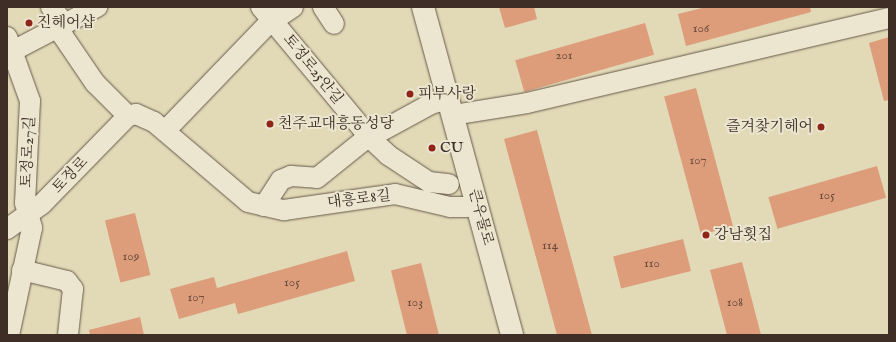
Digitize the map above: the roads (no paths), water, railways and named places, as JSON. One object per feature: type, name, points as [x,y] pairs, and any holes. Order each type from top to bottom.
[{"type":"street","points":[[51,7],[61,27],[63,36],[95,83],[128,116]]},
{"type":"street","points":[[9,47],[61,27],[97,7]]},
{"type":"street","name":"토정로25안길","points":[[293,7],[267,14],[370,138],[388,155],[429,182],[449,184]]},
{"type":"street","points":[[322,7],[334,24]]},
{"type":"street","name":"큰우물로","points":[[423,7],[512,335]]},
{"type":"street","points":[[165,131],[267,14]]},
{"type":"street","points":[[370,138],[431,104],[451,107],[527,104],[889,18]]},
{"type":"street","name":"토정로27길","points":[[9,47],[30,101],[27,214],[32,228],[9,335]]},
{"type":"street","name":"대흥로8길","points":[[128,116],[136,114],[165,131],[248,202],[284,210],[395,194],[450,207],[478,207]]},
{"type":"street","name":"토정로","points":[[7,229],[42,204],[128,116]]},
{"type":"street","name":"대흥로8길","points":[[264,206],[281,180],[291,176],[317,178],[370,138]]},
{"type":"street","points":[[22,270],[67,281],[73,289],[68,335]]},
{"type":"place","name":"진헤어샵","points":[[29,23]]},
{"type":"place","name":"피부사랑","points":[[410,94]]},
{"type":"place","name":"천주교대흥동성당","points":[[270,124]]},
{"type":"place","name":"즐겨찾기헤어","points":[[821,127]]},
{"type":"place","name":"CU","points":[[432,148]]},
{"type":"place","name":"강남횟집","points":[[706,235]]}]
